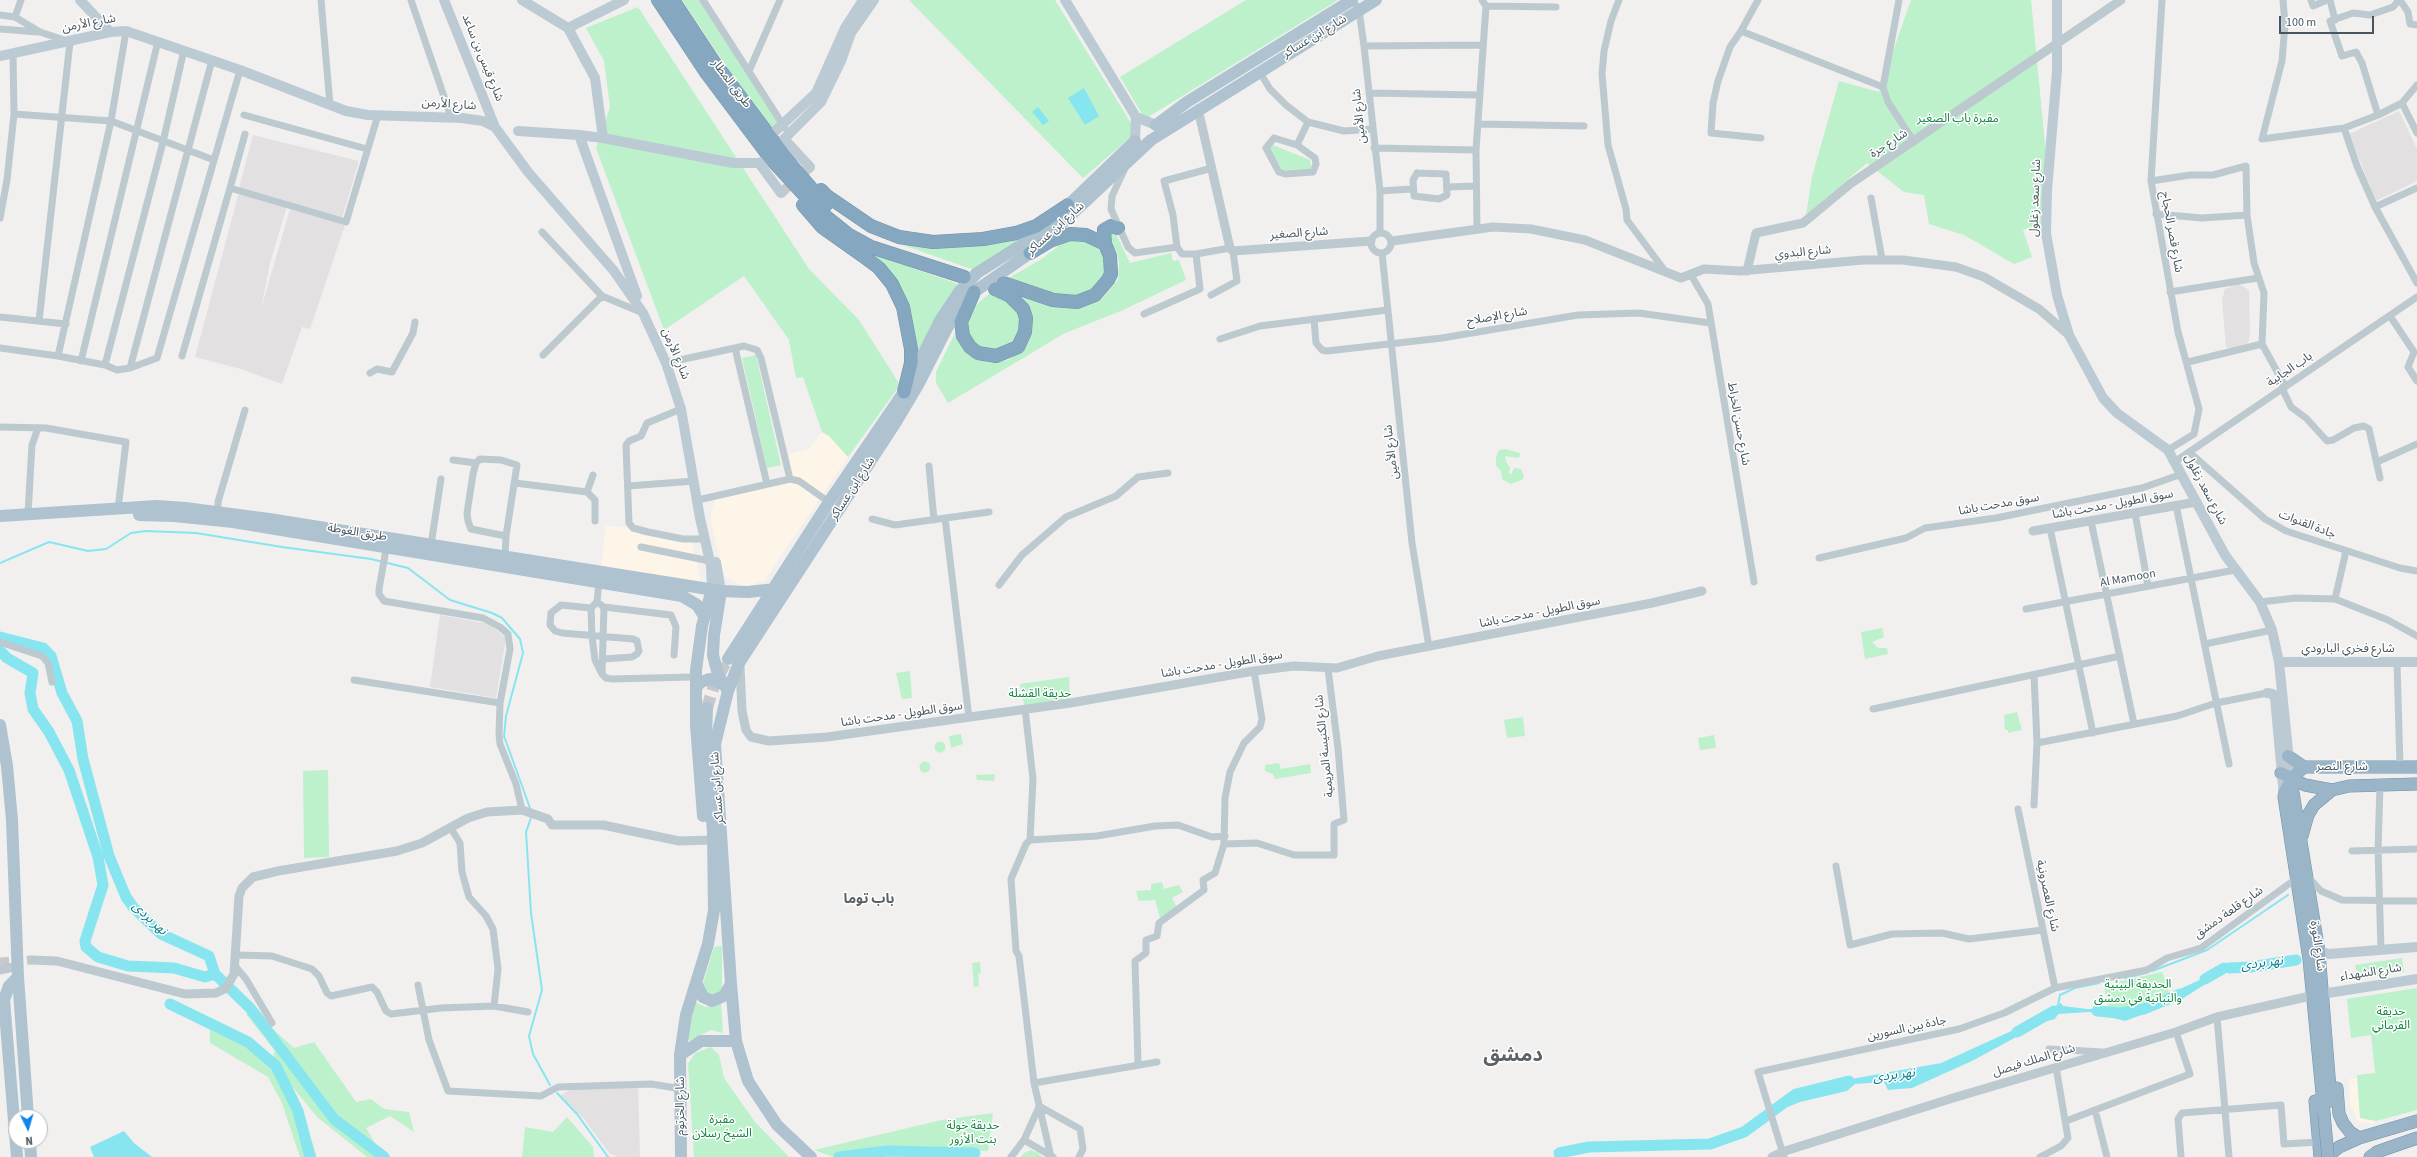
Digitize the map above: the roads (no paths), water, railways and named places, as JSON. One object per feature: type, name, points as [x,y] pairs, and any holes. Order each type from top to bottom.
[{"type":"highway","name":"طريق المطار","points":[[658,0],[765,161],[832,222],[872,247],[967,274],[859,231],[846,223],[818,198],[792,166],[780,138],[714,62],[673,0]]},
{"type":"highway","points":[[792,166],[813,181],[827,196],[860,220],[887,233],[916,240],[951,242],[1001,236],[1036,226],[1068,204]]},
{"type":"highway","points":[[796,188],[804,207],[822,228],[879,268],[892,284],[903,307],[911,349],[911,362],[904,392]]},
{"type":"highway","points":[[974,292],[961,322],[963,336],[970,347],[978,353],[996,356],[1018,347],[1025,332],[1026,318],[1023,309],[999,286],[1053,300],[1067,302],[1085,300],[1102,289],[1111,274],[1110,256],[1105,244],[1104,230],[1110,226],[1118,228]]},
{"type":"highway","points":[[1030,254],[1050,241],[1070,234],[1086,235],[1105,244]]},
{"type":"highway","points":[[2288,756],[2304,767],[2300,777],[2306,785]]},
{"type":"highway","name":"شارع النصر","points":[[2284,797],[2286,776],[2304,767],[2408,767]]},
{"type":"highway","points":[[2408,767],[2402,776],[2413,784]]},
{"type":"highway","points":[[2286,776],[2306,785],[2332,790]]},
{"type":"highway","name":"شارع الثورة","points":[[2286,776],[2301,841],[2302,876]]},
{"type":"highway","name":"شارع النصر","points":[[2301,841],[2308,815],[2314,805],[2332,790],[2349,786],[2413,784]]},
{"type":"highway","name":"شارع الثورة","points":[[2284,797],[2302,876],[2316,957],[2328,1116]]},
{"type":"highway","points":[[2337,1154],[2328,1116],[2306,998],[2305,970],[2316,957],[2326,972],[2328,993],[2328,1116],[2327,1157],[2337,1154],[2359,1138],[2417,1121]]},
{"type":"highway","points":[[2328,1116],[2359,1138]]},
{"type":"highway","points":[[2320,1157],[2318,1142],[2328,1116]]},
{"type":"highway","points":[[2370,1157],[2377,1152],[2417,1138]]},
{"type":"main road","name":"شارع قيس بن ساعد","points":[[444,0],[495,127]]},
{"type":"main road","points":[[522,0],[568,28],[595,78],[603,138]]},
{"type":"main road","points":[[568,28],[624,0]]},
{"type":"main road","points":[[780,138],[782,124],[816,93],[845,28],[863,0]]},
{"type":"main road","points":[[780,138],[821,102],[841,61],[851,33],[874,0]]},
{"type":"main road","points":[[1065,0],[1136,118],[1135,141]]},
{"type":"main road","name":"شارع ابن عساكر","points":[[1156,125],[1187,102],[1355,3],[1376,0]]},
{"type":"main road","name":"شارع سعد زغلول","points":[[2057,0],[2057,45],[2046,234],[2057,295],[2069,335],[2103,398],[2116,414],[2168,450],[2183,456],[2182,474],[2196,502],[2235,570],[2260,602],[2272,630],[2279,662],[2288,756],[2286,776]]},
{"type":"main road","points":[[84,2],[110,32]]},
{"type":"main road","name":"شارع ابن عساكر","points":[[734,661],[896,422],[947,328],[963,303],[974,292],[1030,254],[1151,140],[1259,71],[1355,3]]},
{"type":"main road","name":"شارع الأرمن","points":[[0,56],[70,42],[110,32],[126,31],[240,70],[356,114],[451,117],[483,121],[495,127],[528,172],[614,271],[643,314],[666,363],[681,409],[698,504],[716,590]]},
{"type":"main road","points":[[1136,118],[1156,125]]},
{"type":"main road","points":[[518,131],[603,138],[722,162],[765,161],[781,193]]},
{"type":"main road","points":[[579,135],[643,314]]},
{"type":"main road","points":[[780,138],[810,167]]},
{"type":"main road","name":"شارع ابن عساكر","points":[[811,1157],[777,1125],[748,1081],[736,1041],[715,744],[725,687],[734,661],[775,589],[829,502],[904,392],[941,320],[959,292],[977,273],[1037,234],[1135,141]]},
{"type":"main road","points":[[614,271],[621,270],[625,265]]},
{"type":"main road","name":"شارع الأرمن","points":[[698,504],[706,517],[716,590]]},
{"type":"main road","name":"طريق الغوطة","points":[[0,516],[157,506],[218,511],[386,547],[431,545],[716,590],[748,592],[775,589]]},
{"type":"main road","points":[[0,521],[35,521],[148,515],[233,522],[599,581],[682,596],[698,605],[704,616]]},
{"type":"main road","points":[[713,837],[703,815],[698,759],[696,689],[698,646],[704,616],[716,590]]},
{"type":"main road","points":[[716,590],[713,645],[715,665],[725,687]]},
{"type":"main road","name":"شارع فخري البارودي","points":[[2279,662],[2417,662]]},
{"type":"main road","points":[[696,689],[706,680],[713,679],[725,687]]},
{"type":"main road","points":[[2266,693],[2273,694],[2275,698],[2286,776]]},
{"type":"main road","name":"شارع ابن عساكر","points":[[680,1055],[686,1015],[708,944],[714,910],[713,837],[706,735],[707,708]]},
{"type":"main road","points":[[0,725],[7,766],[12,820],[18,971],[12,990],[11,1004],[26,1109]]},
{"type":"main road","points":[[2316,957],[2329,954],[2417,947]]},
{"type":"main road","points":[[16,1157],[4,1000],[9,986],[18,971]]},
{"type":"main road","name":"شارع الشهداء","points":[[2328,993],[2417,979]]},
{"type":"main road","points":[[696,983],[703,997],[712,1001],[724,996],[731,984]]},
{"type":"main road","points":[[680,1055],[701,1041],[736,1041]]},
{"type":"main road","name":"شارع الخرتوم","points":[[680,1055],[682,1090],[681,1157]]},
{"type":"main road","points":[[20,1109],[21,1080]]},
{"type":"street","points":[[15,17],[22,0]]},
{"type":"street","points":[[321,0],[330,105]]},
{"type":"street","points":[[411,0],[451,117]]},
{"type":"street","points":[[703,0],[782,124],[780,138]]},
{"type":"street","points":[[749,71],[780,0]]},
{"type":"street","points":[[1619,0],[1611,21],[1604,51],[1602,74],[1608,145],[1626,209],[1627,220],[1665,271]]},
{"type":"street","points":[[1758,0],[1730,48],[1718,82],[1713,104],[1711,133],[1761,138]]},
{"type":"street","points":[[1899,0],[1883,87],[1888,102],[1914,142]]},
{"type":"street","name":"شارع جرة","points":[[1747,271],[1756,234],[1803,223],[1850,184],[2057,45],[2121,0]]},
{"type":"street","name":"شارع قصر الحجاج","points":[[2162,0],[2151,181],[2178,332],[2188,362],[2199,408],[2194,434],[2168,450]]},
{"type":"street","points":[[2283,0],[2285,24],[2282,61],[2262,139],[2344,128],[2378,115],[2402,103],[2417,85]]},
{"type":"street","points":[[2311,0],[2313,6],[2327,0]]},
{"type":"street","points":[[2330,0],[2335,20]]},
{"type":"street","points":[[2378,115],[2362,63],[2356,52],[2342,56],[2330,21],[2353,13],[2370,15],[2393,7],[2399,0],[2408,12],[2410,24],[2417,25]]},
{"type":"street","name":"شارع الأمين","points":[[1355,3],[1364,46],[1374,148],[1380,190],[1380,232]]},
{"type":"street","points":[[1392,241],[1477,229],[1475,186],[1476,150],[1480,124],[1479,95],[1484,3],[1556,7]]},
{"type":"street","points":[[0,15],[15,17],[40,32],[70,42],[63,117],[39,321]]},
{"type":"street","points":[[0,29],[40,32]]},
{"type":"street","points":[[58,356],[111,121],[126,31]]},
{"type":"street","points":[[1741,31],[1883,87]]},
{"type":"street","points":[[81,362],[127,163],[138,131],[158,42]]},
{"type":"street","points":[[1364,46],[1482,45]]},
{"type":"street","points":[[105,365],[163,142],[184,50]]},
{"type":"street","points":[[0,218],[14,114],[13,53]]},
{"type":"street","points":[[130,368],[212,60]]},
{"type":"street","points":[[0,348],[58,356],[81,362],[105,365],[117,370],[130,368],[157,358],[240,70]]},
{"type":"street","points":[[1259,71],[1270,89],[1286,105],[1308,122],[1344,131],[1372,129]]},
{"type":"street","points":[[1369,93],[1479,95]]},
{"type":"street","points":[[2402,103],[2417,133]]},
{"type":"street","points":[[1198,109],[1232,250],[1237,281],[1211,295]]},
{"type":"street","points":[[14,114],[111,121],[163,142],[214,160]]},
{"type":"street","points":[[230,188],[346,222],[378,115]]},
{"type":"street","points":[[244,116],[367,149]]},
{"type":"street","points":[[1297,145],[1308,122]]},
{"type":"street","points":[[1480,124],[1584,126]]},
{"type":"street","points":[[2344,128],[2357,166],[2374,207],[2417,283]]},
{"type":"street","points":[[182,356],[244,134]]},
{"type":"street","points":[[1274,138],[1297,145],[1315,158],[1315,168],[1310,173],[1282,174],[1266,151],[1267,145],[1274,138]]},
{"type":"street","points":[[1374,148],[1476,150]]},
{"type":"street","points":[[1129,160],[1111,202],[1118,228],[1128,247],[1135,253],[1177,247]]},
{"type":"street","points":[[2151,181],[2190,175],[2213,175],[2246,166],[2247,215],[2254,264],[2264,293],[2262,344],[2291,407],[2306,418],[2327,441],[2333,440],[2354,428],[2364,426],[2369,429],[2380,478]]},
{"type":"street","points":[[1212,168],[1164,181],[1173,215],[1177,247],[1182,254],[1232,250]]},
{"type":"street","points":[[1417,173],[1446,174],[1447,194],[1439,199],[1417,198],[1414,196],[1412,189],[1414,176],[1417,173]]},
{"type":"street","points":[[1447,187],[1475,186]]},
{"type":"street","points":[[2374,207],[2417,188]]},
{"type":"street","points":[[1380,190],[1412,189]]},
{"type":"street","points":[[1870,198],[1882,259]]},
{"type":"street","points":[[2156,214],[2202,218],[2247,215]]},
{"type":"street","name":"شارع البدوي","points":[[1477,229],[1530,228],[1585,240],[1665,271],[1675,278],[1681,278],[1704,270],[1747,271],[1882,259],[1903,260],[1956,267],[1984,277],[2039,309],[2069,335]]},
{"type":"street","points":[[542,232],[602,296],[643,314]]},
{"type":"street","points":[[1380,232],[1389,235],[1392,241],[1390,248],[1382,253],[1373,249],[1371,241],[1374,236],[1380,232]]},
{"type":"street","name":"شارع الصغير","points":[[1232,250],[1371,241]]},
{"type":"street","name":"شارع الأمين","points":[[1382,253],[1412,543],[1429,647]]},
{"type":"street","points":[[1144,314],[1200,289],[1196,254]]},
{"type":"street","name":"شارع حسن الخراط","points":[[1691,275],[1708,304],[1754,582]]},
{"type":"street","points":[[2170,292],[2258,278]]},
{"type":"street","points":[[542,355],[602,296]]},
{"type":"street","name":"باب الجابية","points":[[2183,456],[2417,297]]},
{"type":"street","points":[[1220,338],[1250,328],[1387,310]]},
{"type":"street","name":"شارع الإصلاح","points":[[1314,319],[1316,343],[1322,350],[1442,338],[1578,314],[1639,313],[1710,323]]},
{"type":"street","points":[[2390,316],[2414,352],[2408,367],[2417,381]]},
{"type":"street","points":[[0,317],[66,324]]},
{"type":"street","points":[[370,373],[377,369],[392,372],[412,333],[415,322]]},
{"type":"street","points":[[2188,362],[2262,344]]},
{"type":"street","points":[[666,363],[748,346],[760,353],[790,480]]},
{"type":"street","points":[[734,348],[767,484]]},
{"type":"street","points":[[681,409],[647,423],[641,436],[629,441],[625,450],[630,526],[683,539],[705,539]]},
{"type":"street","points":[[218,511],[218,502],[245,410]]},
{"type":"street","points":[[0,427],[38,428],[126,442],[118,509]]},
{"type":"street","points":[[28,514],[32,445],[38,428]]},
{"type":"street","points":[[2178,444],[2183,456]]},
{"type":"street","points":[[2376,462],[2417,444]]},
{"type":"street","name":"جادة القنوات","points":[[2183,456],[2265,520],[2286,531],[2346,551],[2417,571]]},
{"type":"street","points":[[453,460],[476,463],[486,458],[514,463],[518,469],[506,536],[505,557]]},
{"type":"street","points":[[476,463],[467,513],[471,529],[506,536]]},
{"type":"street","points":[[929,466],[934,520]]},
{"type":"street","points":[[998,585],[1022,555],[1066,517],[1116,496],[1138,477],[1168,473]]},
{"type":"street","name":"سوق مدحت باشا","points":[[1819,558],[1906,538],[1925,528],[1996,518],[2142,488],[2182,474]]},
{"type":"street","points":[[587,492],[593,475]]},
{"type":"street","points":[[431,545],[441,479]]},
{"type":"street","points":[[698,504],[767,484],[790,480],[799,481],[829,502]]},
{"type":"street","points":[[628,486],[694,481]]},
{"type":"street","points":[[515,483],[587,492],[595,500],[595,521]]},
{"type":"street","name":"سوق الطويل - مدحت باشا","points":[[2033,531],[2196,502]]},
{"type":"street","points":[[2176,505],[2229,764]]},
{"type":"street","points":[[872,519],[895,525],[989,512]]},
{"type":"street","points":[[2136,513],[2148,586]]},
{"type":"street","points":[[945,518],[969,718]]},
{"type":"street","points":[[2091,521],[2134,724]]},
{"type":"street","points":[[2050,528],[2093,732]]},
{"type":"street","points":[[386,547],[379,594],[384,601],[483,618],[500,626],[508,634],[510,649],[500,703],[500,744],[516,784],[522,810]]},
{"type":"street","points":[[641,547],[710,561]]},
{"type":"street","points":[[2335,599],[2346,551]]},
{"type":"street","name":"Al Mamoon","points":[[2026,609],[2235,570]]},
{"type":"street","points":[[599,581],[594,605],[592,637],[594,660],[602,674],[606,678],[612,680],[691,677]]},
{"type":"street","name":"سوق الطويل - مدحت باشا","points":[[742,711],[746,730],[749,736],[756,740],[827,737],[969,718],[1254,671],[1294,666],[1328,669],[1378,656],[1652,603],[1702,591]]},
{"type":"street","points":[[2260,602],[2296,598],[2335,599],[2388,620],[2417,636]]},
{"type":"street","points":[[603,659],[632,657],[639,651],[637,641],[633,639],[592,637],[555,631],[550,625],[549,619],[555,608],[561,606],[594,605],[671,614],[676,627],[674,655]]},
{"type":"street","points":[[602,674],[604,607]]},
{"type":"street","points":[[2205,644],[2272,630]]},
{"type":"street","points":[[0,642],[42,656],[48,663],[52,682]]},
{"type":"street","points":[[1873,709],[2120,656]]},
{"type":"street","points":[[734,661],[742,711]]},
{"type":"street","points":[[2397,662],[2408,767]]},
{"type":"street","name":"شارع الكنيسة المريمية","points":[[1224,844],[1257,843],[1294,855],[1334,855],[1334,824],[1344,820],[1338,748],[1328,669]]},
{"type":"street","points":[[1138,1064],[1134,961],[1146,953],[1146,940],[1157,936],[1159,923],[1204,890],[1203,880],[1215,874],[1224,844],[1225,798],[1230,772],[1244,743],[1260,727],[1262,718],[1254,671]]},
{"type":"street","points":[[2034,675],[2037,743],[2034,805]]},
{"type":"street","points":[[354,680],[500,703]]},
{"type":"street","points":[[725,687],[738,699],[742,711]]},
{"type":"street","points":[[2037,743],[2177,716],[2216,703],[2266,693]]},
{"type":"street","points":[[1026,709],[1033,779],[1030,840],[1026,844],[1010,878],[1016,952],[1019,956],[1034,1083],[1051,1157]]},
{"type":"street","points":[[2380,785],[2378,850],[2381,950]]},
{"type":"street","name":"شارع العصرونية","points":[[2018,809],[2055,988]]},
{"type":"street","points":[[32,960],[57,961],[191,994],[216,994],[226,988],[235,971],[239,896],[242,888],[253,876],[278,870],[330,864],[397,851],[422,843],[450,827],[487,812],[522,810],[548,819],[552,826],[603,825],[679,840],[713,837]]},
{"type":"street","points":[[1030,840],[1097,836],[1155,826],[1178,825],[1212,837],[1225,836]]},
{"type":"street","points":[[450,827],[460,843],[462,872],[469,897],[486,916],[493,929],[498,969],[494,1006]]},
{"type":"street","points":[[2352,851],[2417,849]]},
{"type":"street","points":[[1836,866],[1850,945],[1892,934],[1942,933],[1969,939],[2043,930]]},
{"type":"street","points":[[2302,876],[2321,891],[2331,897],[2342,900],[2417,901]]},
{"type":"street","name":"شارع قلعة دمشق","points":[[2055,988],[2147,970],[2167,958],[2201,948],[2302,876]]},
{"type":"street","points":[[237,955],[272,956],[307,967],[319,976],[327,993],[331,996],[372,987],[377,992],[386,1011],[390,1014],[422,1010],[494,1006],[528,1012]]},
{"type":"street","points":[[0,970],[18,971]]},
{"type":"street","points":[[235,971],[246,979],[272,1023]]},
{"type":"street","points":[[418,985],[429,1040],[445,1087],[451,1092],[541,1096],[558,1087],[651,1084],[682,1090]]},
{"type":"street","name":"جادة بين السورين","points":[[1783,1154],[1758,1072],[1959,1029],[2004,1013],[2055,988]]},
{"type":"street","name":"شارع الملك فيصل","points":[[1772,1157],[2056,1067],[2176,1032],[2217,1017],[2306,998]]},
{"type":"street","points":[[2217,1017],[2229,1157]]},
{"type":"street","points":[[2066,1121],[2190,1074],[2176,1032]]},
{"type":"street","points":[[2049,1049],[2106,1052]]},
{"type":"street","points":[[1034,1083],[1138,1064],[1157,1062]]},
{"type":"street","points":[[2040,1157],[2067,1142],[2066,1121],[2056,1067]]},
{"type":"street","points":[[2181,1157],[2179,1115],[2182,1113],[2225,1108],[2281,1105],[2284,1144],[2318,1142]]},
{"type":"street","points":[[1011,1157],[1024,1140],[1039,1106]]},
{"type":"street","points":[[1039,1106],[1080,1130],[1083,1149],[1079,1157]]},
{"type":"street","points":[[2095,1110],[2106,1157]]},
{"type":"street","points":[[1024,1140],[1051,1157],[1055,1157]]},
{"type":"water","points":[[1084,88],[1099,116],[1085,125],[1068,98]]},
{"type":"water","points":[[1038,107],[1049,121],[1043,125],[1032,112]]},
{"type":"water","points":[[2217,972],[2218,976],[2179,1001],[2125,1021],[2089,1012],[2058,1014],[2055,1019],[2047,1021],[2042,1017],[2043,1012],[2061,1003],[2063,1006],[2102,1009],[2120,1013],[2144,1009],[2170,1000],[2182,988]]},
{"type":"water","points":[[2027,1021],[2031,1029],[1972,1061],[1912,1088],[1888,1090],[1884,1082],[1855,1084],[1847,1091],[1800,1102],[1788,1107],[1782,1104],[1796,1094],[1834,1085],[1840,1081],[1941,1063],[2018,1028]]},
{"type":"water","points":[[124,1131],[134,1143],[152,1157],[94,1157],[90,1147]]},
{"type":"waterway","points":[[0,563],[49,542],[88,551],[106,549],[131,533],[146,531],[196,533],[282,547],[371,559],[408,568],[450,600],[492,613],[502,618],[520,639],[523,653],[506,716],[504,736],[530,808]]},
{"type":"waterway","name":"نهر بردى","points":[[0,637],[43,648],[51,656],[62,693],[77,721],[83,759],[109,856],[126,897],[133,907],[161,934],[209,956],[215,974],[250,1008],[334,1119],[384,1157]]},
{"type":"waterway","points":[[0,651],[7,658],[33,673],[30,693],[33,709],[49,732],[69,770],[98,857],[103,885],[85,941],[86,947],[98,957],[128,966],[174,968],[205,977],[215,974]]},
{"type":"waterway","points":[[531,818],[526,832],[531,913],[542,990],[529,1036],[533,1054],[550,1085]]},
{"type":"waterway","points":[[2152,971],[2207,950],[2288,895]]},
{"type":"waterway","name":"نهر بردى","points":[[2229,968],[2251,967],[2296,960]]},
{"type":"waterway","name":"نهر بردى","points":[[2205,979],[2224,968]]},
{"type":"waterway","points":[[2125,978],[2146,973]]},
{"type":"waterway","points":[[2058,1005],[2060,995],[2075,988],[2099,983]]},
{"type":"waterway","name":"نهر بردى","points":[[2097,1011],[2120,1013],[2144,1009],[2180,994]]},
{"type":"waterway","name":"نهر بردى","points":[[170,1004],[248,1042],[276,1066],[298,1111],[310,1157]]},
{"type":"waterway","name":"نهر بردى","points":[[2017,1032],[2054,1011]]},
{"type":"waterway","name":"نهر بردى","points":[[1560,1157],[1559,1153],[1589,1147],[1710,1144],[1744,1132],[1796,1094],[1849,1081]]},
{"type":"waterway","points":[[557,1093],[577,1114],[608,1157]]},
{"type":"waterway","points":[[839,1157],[887,1151],[975,1153]]},
{"type":"tunnel","points":[[781,193],[810,167]]},
{"type":"tunnel","points":[[707,708],[715,682],[728,659]]},
{"type":"tunnel","points":[[0,962],[32,960]]},
{"type":"district","name":"باب توما","points":[[869,900]]},
{"type":"district","name":"دمشق","points":[[1513,1057]]},
{"type":"park label","name":"مقبرة باب الصغير","points":[[1958,119]]},
{"type":"park label","name":"حديقة القشلة","points":[[1040,694]]},
{"type":"park label","name":"الحديقة البيئية والنباتية في دمشق","points":[[2138,992]]},
{"type":"park label","name":"حديقة القرماني","points":[[2391,1019]]},
{"type":"park label","name":"مقبرة الشيخ رسلان","points":[[722,1127]]},
{"type":"park label","name":"حديقة خولة بنت الأزور","points":[[973,1133]]}]
